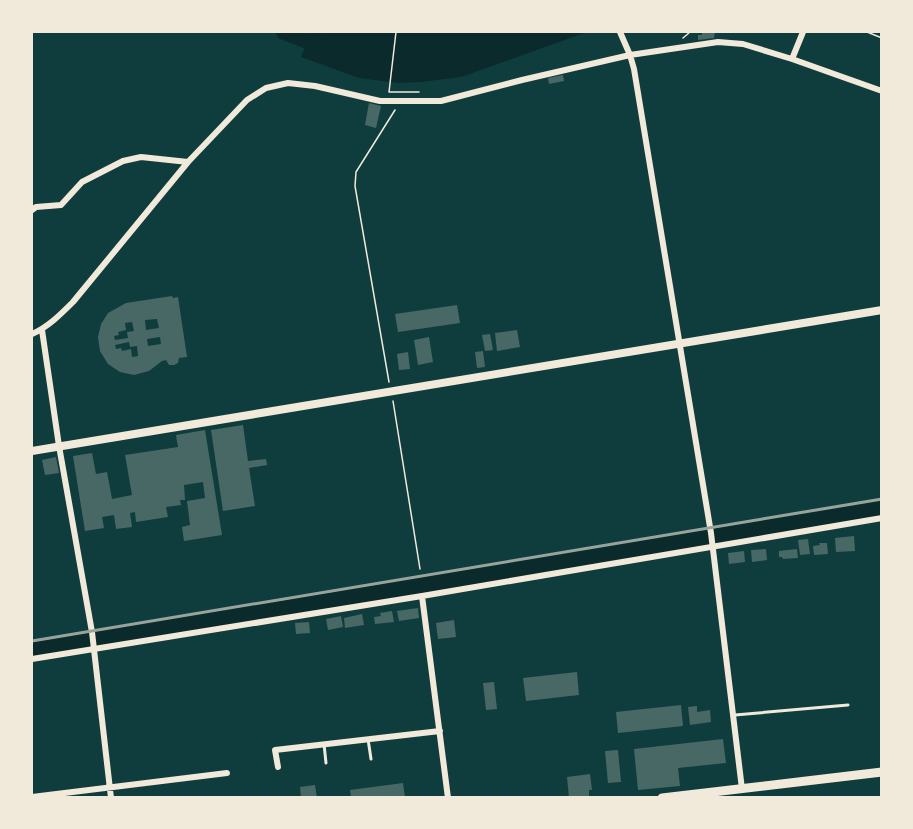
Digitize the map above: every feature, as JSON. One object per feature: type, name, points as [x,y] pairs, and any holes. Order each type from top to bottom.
[{"type":"highway","points":[[662,798],[882,772]]},
{"type":"main road","points":[[32,451],[882,310]]},
{"type":"street","points":[[620,32],[630,55],[711,533],[742,789]]},
{"type":"street","points":[[792,58],[803,32]]},
{"type":"street","points":[[32,334],[42,330],[58,318],[188,162],[247,100],[266,88],[288,84],[315,86],[396,102],[441,101],[630,55],[718,42],[743,44],[792,58],[882,91]]},
{"type":"street","points":[[32,210],[36,207],[61,205],[82,182],[123,161],[141,157],[188,162]]},
{"type":"street","points":[[42,330],[59,446],[92,636],[111,798]]},
{"type":"street","points":[[32,659],[882,518]]},
{"type":"street","points":[[422,596],[448,798]]},
{"type":"street","points":[[278,767],[275,750],[440,731]]},
{"type":"street","points":[[32,796],[228,773]]},
{"type":"lane","points":[[733,715],[848,705]]},
{"type":"lane","points":[[368,739],[371,759]]},
{"type":"lane","points":[[324,744],[326,763]]},
{"type":"path","points":[[389,89],[396,32]]},
{"type":"path","points":[[867,32],[882,38]]},
{"type":"path","points":[[396,102],[396,109],[357,172],[356,186],[420,569]]},
{"type":"water","points":[[312,32],[587,32],[461,77],[398,83],[359,78],[301,57]]},
{"type":"building","points":[[702,32],[715,32],[714,38],[698,40],[698,35],[702,35]]},
{"type":"building","points":[[563,75],[564,81],[549,84],[548,78]]},
{"type":"building","points":[[369,103],[381,106],[376,128],[365,125]]},
{"type":"building","points":[[178,297],[187,357],[179,358],[178,363],[174,365],[169,365],[166,360],[162,361],[149,371],[134,375],[120,372],[108,364],[100,351],[98,337],[101,324],[108,313],[126,303]],"holes":[[[157,319],[159,328],[146,330],[145,320]],[[132,322],[134,331],[127,332],[128,338],[115,340],[114,336],[119,335],[118,332],[126,330],[125,323]],[[160,337],[161,344],[148,346],[147,339]],[[129,342],[130,347],[137,346],[138,356],[132,357],[131,349],[122,351],[121,348],[116,349],[115,345]]]},
{"type":"building","points":[[457,305],[460,323],[398,332],[395,314]]},
{"type":"building","points":[[517,330],[520,347],[497,351],[495,333]]},
{"type":"building","points":[[490,334],[493,350],[485,351],[482,335]]},
{"type":"building","points":[[429,337],[433,362],[418,365],[414,340]]},
{"type":"building","points":[[483,351],[485,367],[477,368],[475,352]]},
{"type":"building","points":[[408,352],[410,369],[399,370],[397,354]]},
{"type":"building","points":[[243,425],[248,461],[266,459],[267,465],[249,468],[255,506],[223,511],[211,430]]},
{"type":"building","points":[[205,430],[222,535],[184,541],[182,527],[190,525],[187,501],[205,498],[203,482],[184,485],[185,500],[180,500],[181,505],[166,507],[168,517],[136,522],[135,512],[130,513],[132,527],[116,529],[114,515],[102,517],[104,528],[85,531],[73,456],[92,453],[96,474],[107,472],[112,499],[132,495],[125,455],[178,447],[176,435]]},
{"type":"building","points":[[56,457],[59,473],[45,475],[42,460]]},
{"type":"building","points":[[854,536],[855,551],[836,552],[835,538]]},
{"type":"building","points":[[808,539],[810,554],[800,555],[798,540]]},
{"type":"building","points":[[819,543],[827,543],[828,554],[814,555],[813,546],[820,545]]},
{"type":"building","points":[[766,549],[767,560],[752,562],[751,550]]},
{"type":"building","points":[[797,549],[798,558],[779,557],[779,551]]},
{"type":"building","points":[[744,551],[745,562],[729,564],[728,553]]},
{"type":"building","points":[[418,608],[419,618],[399,621],[397,611]]},
{"type":"building","points":[[392,611],[394,622],[375,624],[374,617],[381,616],[380,613]]},
{"type":"building","points":[[362,614],[364,625],[345,628],[344,618]]},
{"type":"building","points":[[341,616],[343,627],[328,630],[326,619]]},
{"type":"building","points":[[454,620],[456,637],[438,639],[436,623]]},
{"type":"building","points":[[309,622],[310,633],[296,634],[295,623]]},
{"type":"building","points":[[577,672],[579,695],[526,701],[523,678]]},
{"type":"building","points":[[494,682],[497,709],[486,710],[483,683]]},
{"type":"building","points":[[681,705],[683,726],[618,733],[616,712]]},
{"type":"building","points":[[697,706],[697,712],[710,710],[711,722],[690,725],[688,707]]},
{"type":"building","points":[[723,739],[726,763],[678,768],[680,786],[638,790],[634,749]]},
{"type":"building","points":[[618,750],[621,782],[608,783],[605,751]]},
{"type":"building","points":[[590,774],[592,790],[589,790],[589,796],[569,798],[567,777]]},
{"type":"building","points":[[403,783],[405,798],[351,798],[350,790]]},
{"type":"building","points":[[315,785],[317,798],[301,798],[300,787]]},
{"type":"waterway","points":[[284,32],[329,49]]},
{"type":"waterway","points":[[32,650],[882,509]]},
{"type":"railway","points":[[32,641],[882,499]]}]
